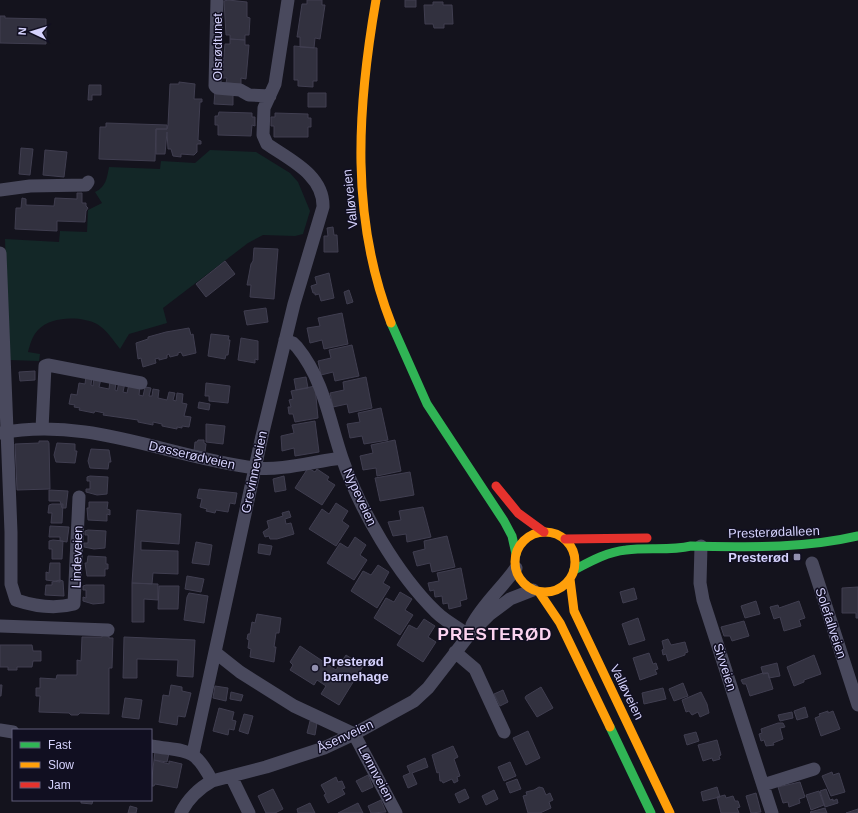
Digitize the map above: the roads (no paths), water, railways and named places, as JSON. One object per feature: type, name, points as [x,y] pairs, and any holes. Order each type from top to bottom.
[{"type":"main road","name":"Valløveien","points":[[376,0],[365,56],[362,94],[360,167],[363,210],[372,263],[379,288],[398,339],[432,412],[508,528],[516,554]]},
{"type":"main road","name":"Valløveien","points":[[421,387],[434,399],[451,424]]},
{"type":"main road","points":[[489,476],[518,513],[544,532],[559,535],[565,539],[573,550],[576,564],[570,579],[560,589],[553,591],[536,591]]},
{"type":"main road","points":[[544,532],[526,538],[516,554],[516,568],[522,581],[536,591],[560,623],[651,813]]},
{"type":"main road","name":"Presterødalleen","points":[[565,539],[639,538],[678,542],[696,546],[759,548],[800,546],[832,542],[858,536]]},
{"type":"main road","name":"Presterødalleen","points":[[574,570],[612,552],[626,550],[678,549],[696,546]]},
{"type":"main road","name":"Valløveien","points":[[570,579],[574,611],[670,813]]},
{"type":"street","name":"Olsrødtunet","points":[[218,0],[215,86],[217,88],[240,90],[249,95],[270,96]]},
{"type":"street","points":[[270,96],[275,84],[288,0]]},
{"type":"street","name":"Grevinneveien","points":[[193,753],[216,654],[255,468],[285,340],[294,304],[323,207],[322,194],[310,173],[267,144],[264,139],[264,108],[270,96]]},
{"type":"street","points":[[0,190],[30,186],[86,185],[88,182]]},
{"type":"street","points":[[0,253],[4,432]]},
{"type":"street","name":"Nypeveien","points":[[285,340],[298,347],[318,378],[342,458],[369,520],[383,543],[419,594],[438,614],[469,635]]},
{"type":"street","points":[[42,429],[44,366],[48,365],[141,383]]},
{"type":"street","name":"Døsserødveien","points":[[4,432],[42,429],[76,430],[111,435],[194,457],[255,468],[269,469],[342,458]]},
{"type":"street","name":"Lindeveien","points":[[4,432],[11,584],[16,600],[46,606],[64,606],[74,604],[79,497]]},
{"type":"street","name":"Sivveien","points":[[696,546],[701,592],[772,813]]},
{"type":"street","name":"Solefallveien","points":[[812,563],[858,705]]},
{"type":"street","name":"Åsenveien","points":[[469,635],[477,617],[516,568]]},
{"type":"street","name":"Åsenveien","points":[[212,781],[324,748],[354,734],[414,701],[428,688],[469,635],[498,608],[510,599],[536,591]]},
{"type":"street","points":[[0,626],[108,630]]},
{"type":"street","points":[[455,652],[475,669],[504,732]]},
{"type":"street","points":[[216,654],[240,672],[294,706],[354,734]]},
{"type":"street","points":[[0,730],[12,732]]},
{"type":"street","name":"Lønnveien","points":[[354,734],[396,813]]},
{"type":"street","points":[[152,746],[193,753],[205,766],[212,781],[204,785],[191,797],[181,813]]},
{"type":"street","points":[[763,785],[814,769]]},
{"type":"street","points":[[231,776],[249,813]]},
{"type":"place","name":"Presterød","points":[[797,557]]},
{"type":"place","name":"Presterød barnehage","points":[[315,668]]},
{"type":"district","name":"PRESTERØD","points":[[495,634]]}]
